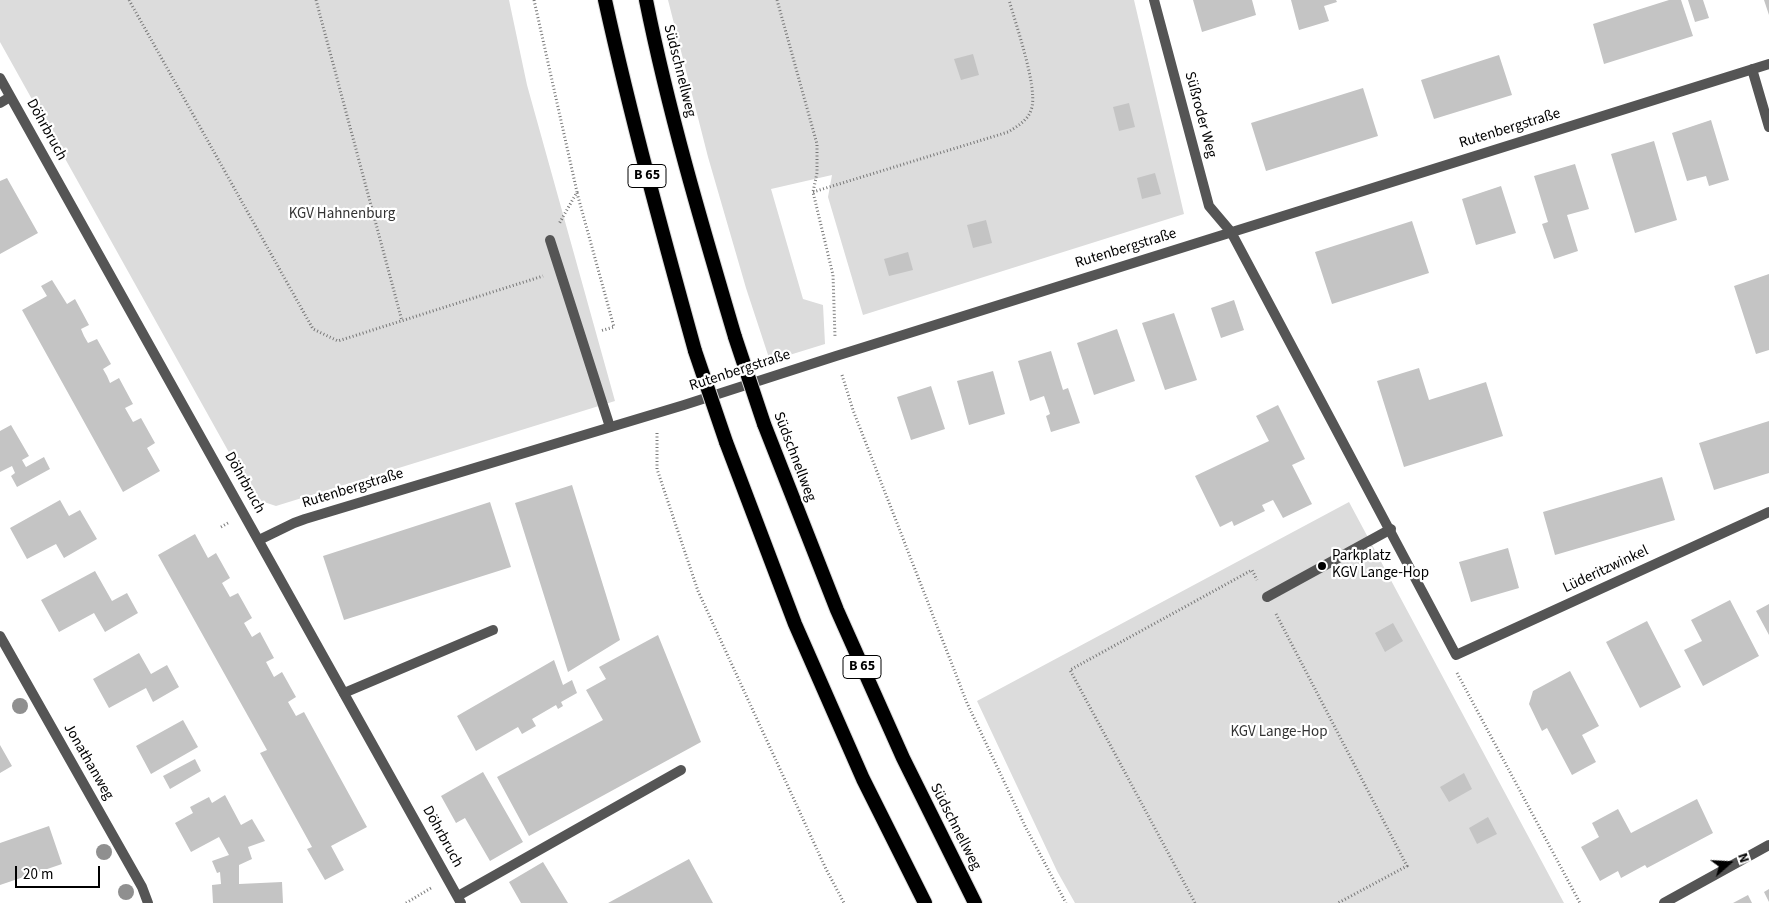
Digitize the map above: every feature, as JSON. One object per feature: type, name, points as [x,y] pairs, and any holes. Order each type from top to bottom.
[{"type":"highway","name":"B 65","points":[[605,0],[647,175],[695,352],[726,442],[795,624],[864,779],[925,903]]},
{"type":"highway","name":"Südschnellweg","points":[[646,0],[660,70],[693,193],[735,337],[764,424],[837,610],[903,758],[975,903]]},
{"type":"street","name":"Süßroder Weg","points":[[1154,0],[1209,206],[1231,232]]},
{"type":"street","name":"Rutenbergstraße","points":[[259,540],[294,523],[658,413],[1769,64]]},
{"type":"street","points":[[1752,69],[1769,127]]},
{"type":"street","name":"Döhrbruch","points":[[0,78],[459,900]]},
{"type":"street","points":[[0,102],[10,97]]},
{"type":"street","points":[[1231,232],[1391,529],[1456,655]]},
{"type":"street","points":[[550,240],[610,427]]},
{"type":"street","name":"Lüderitzwinkel","points":[[1456,655],[1769,512]]},
{"type":"street","points":[[1267,597],[1391,529]]},
{"type":"street","points":[[344,693],[493,630]]},
{"type":"street","name":"Jonathanweg","points":[[0,636],[142,887],[148,903]]},
{"type":"street","points":[[459,900],[681,770]]},
{"type":"street","points":[[1664,903],[1769,845]]},
{"type":"path","points":[[129,0],[313,329],[338,341],[560,271]]},
{"type":"path","points":[[316,0],[402,321]]},
{"type":"path","points":[[534,0],[577,192],[614,327],[581,337]]},
{"type":"path","points":[[777,0],[817,144],[817,173],[813,192],[833,275],[836,356],[853,410],[967,703],[1025,826],[1066,903]]},
{"type":"path","points":[[813,192],[1008,132],[1023,123],[1032,109],[1034,91],[1009,0]]},
{"type":"path","points":[[550,240],[577,192]]},
{"type":"path","points":[[658,413],[657,469],[698,591],[826,869],[844,903]]},
{"type":"path","points":[[1195,903],[1070,670],[1252,570],[1407,866],[1338,903]]},
{"type":"path","points":[[1456,655],[1457,675],[1580,903]]},
{"type":"path","points":[[406,903],[448,879]]},
{"type":"green space","name":"KGV Hahnenburg","points":[[0,0],[509,0],[527,85],[615,401],[276,506],[255,499],[0,42]]},
{"type":"green space","points":[[668,0],[1134,0],[1184,214],[863,315],[828,197],[832,175],[771,189],[803,299],[823,305],[825,344],[770,361],[746,288],[708,157]]},
{"type":"green space","name":"KGV Lange-Hop","points":[[1349,502],[1564,903],[1075,903],[1057,871],[977,701]]},
{"type":"building","points":[[1193,0],[1252,0],[1256,15],[1202,32]]},
{"type":"building","points":[[1291,0],[1336,0],[1337,2],[1324,6],[1329,21],[1299,30]]},
{"type":"building","points":[[1669,0],[1681,0],[1693,36],[1604,64],[1593,24]]},
{"type":"building","points":[[1688,0],[1703,0],[1709,18],[1695,22]]},
{"type":"building","points":[[1764,0],[1769,0],[1769,15]]},
{"type":"building","points":[[973,54],[979,75],[961,80],[954,59]]},
{"type":"building","points":[[1499,55],[1512,95],[1434,119],[1421,80]]},
{"type":"building","points":[[1363,88],[1378,136],[1266,171],[1251,123]]},
{"type":"building","points":[[1129,103],[1135,127],[1119,131],[1113,107]]},
{"type":"building","points":[[1711,120],[1729,180],[1709,186],[1706,176],[1687,181],[1672,133]]},
{"type":"building","points":[[1654,141],[1677,220],[1635,233],[1611,154]]},
{"type":"building","points":[[1575,164],[1589,209],[1567,215],[1578,251],[1554,259],[1542,224],[1548,222],[1534,176]]},
{"type":"building","points":[[1155,173],[1161,194],[1142,199],[1137,178]]},
{"type":"building","points":[[7,178],[38,233],[0,254],[0,181]]},
{"type":"building","points":[[1501,186],[1516,233],[1476,245],[1462,199]]},
{"type":"building","points":[[986,220],[992,243],[973,248],[967,225]]},
{"type":"building","points":[[1412,221],[1429,273],[1332,304],[1315,252]]},
{"type":"building","points":[[908,252],[913,270],[889,276],[884,259]]},
{"type":"building","points":[[1769,274],[1769,350],[1756,354],[1734,286]]},
{"type":"building","points":[[52,280],[67,304],[75,299],[89,325],[81,329],[84,336],[88,343],[97,339],[111,364],[103,369],[110,383],[119,378],[133,404],[125,408],[133,422],[141,418],[155,443],[147,448],[160,471],[123,492],[22,310],[47,296],[41,286]]},
{"type":"building","points":[[1234,300],[1244,330],[1221,338],[1211,308]]},
{"type":"building","points":[[1174,313],[1197,380],[1165,390],[1142,323]]},
{"type":"building","points":[[1117,329],[1135,381],[1094,395],[1077,343]]},
{"type":"building","points":[[1051,351],[1063,390],[1068,388],[1080,423],[1051,432],[1046,416],[1050,414],[1044,396],[1030,401],[1018,361]]},
{"type":"building","points":[[1419,368],[1429,400],[1486,382],[1503,436],[1404,467],[1377,381]]},
{"type":"building","points":[[993,371],[1005,414],[969,425],[957,381]]},
{"type":"building","points":[[931,386],[945,429],[911,440],[897,397]]},
{"type":"building","points":[[1278,405],[1305,459],[1292,465],[1312,504],[1283,518],[1273,500],[1262,505],[1265,511],[1234,526],[1232,521],[1220,527],[1195,476],[1269,441],[1256,416]]},
{"type":"building","points":[[1769,421],[1769,473],[1714,490],[1699,443]]},
{"type":"building","points":[[11,425],[29,456],[22,460],[26,467],[44,457],[50,469],[17,487],[11,476],[15,473],[12,466],[0,472],[0,431]]},
{"type":"building","points":[[1662,477],[1675,520],[1555,555],[1543,512]]},
{"type":"building","points":[[572,485],[620,640],[568,672],[515,503]]},
{"type":"building","points":[[60,500],[69,516],[80,510],[97,539],[64,558],[56,544],[27,559],[10,528]]},
{"type":"building","points":[[490,502],[511,567],[344,620],[323,556]]},
{"type":"building","points":[[195,534],[208,558],[216,553],[230,578],[222,583],[230,597],[238,593],[252,618],[244,623],[252,637],[260,632],[274,658],[266,662],[274,677],[282,672],[296,697],[288,702],[296,716],[304,712],[367,827],[331,846],[344,870],[325,880],[307,849],[312,847],[260,753],[267,750],[158,555]]},
{"type":"building","points":[[1508,548],[1519,588],[1471,602],[1459,562]]},
{"type":"building","points":[[95,571],[112,601],[127,593],[138,613],[105,632],[94,613],[59,632],[41,600]]},
{"type":"building","points":[[1730,600],[1759,656],[1703,686],[1684,650],[1702,641],[1691,620]]},
{"type":"building","points":[[1769,604],[1769,635],[1756,611]]},
{"type":"building","points":[[1647,621],[1681,687],[1640,708],[1606,642]]},
{"type":"building","points":[[1393,623],[1403,641],[1385,652],[1375,633]]},
{"type":"building","points":[[658,635],[701,742],[529,836],[497,777],[603,720],[586,690],[606,679],[599,667]]},
{"type":"building","points":[[139,653],[151,674],[167,665],[179,687],[153,702],[146,688],[109,708],[93,679]]},
{"type":"building","points":[[554,660],[563,685],[572,680],[577,693],[561,702],[563,706],[558,709],[556,705],[532,719],[536,726],[522,734],[518,727],[476,751],[457,716]]},
{"type":"building","points":[[1570,671],[1599,726],[1582,735],[1596,762],[1572,775],[1547,728],[1542,731],[1529,704],[1533,691]]},
{"type":"building","points":[[183,720],[198,747],[151,774],[136,746]]},
{"type":"building","points":[[0,745],[12,766],[0,773]]},
{"type":"building","points":[[195,759],[201,771],[170,789],[163,776]]},
{"type":"building","points":[[483,772],[523,842],[490,861],[465,818],[456,823],[441,796]]},
{"type":"building","points":[[1464,773],[1472,789],[1449,802],[1440,787]]},
{"type":"building","points":[[225,795],[241,825],[252,819],[265,841],[248,847],[252,859],[239,865],[239,884],[282,882],[283,903],[213,903],[212,885],[221,884],[220,872],[217,873],[212,861],[229,855],[219,837],[191,852],[175,823],[193,813],[190,807],[209,797],[212,803]]},
{"type":"building","points":[[1697,799],[1713,833],[1647,868],[1645,865],[1621,878],[1618,871],[1600,881],[1581,847],[1599,837],[1592,823],[1618,809],[1631,833]]},
{"type":"building","points":[[1488,817],[1497,834],[1477,844],[1469,828]]},
{"type":"building","points":[[49,826],[62,864],[0,885],[0,843]]},
{"type":"building","points":[[689,859],[713,903],[608,903]]},
{"type":"building","points":[[543,862],[568,903],[521,903],[509,882]]},
{"type":"building","points":[[1769,889],[1769,902],[1764,892]]},
{"type":"building","points":[[1748,895],[1752,903],[1733,903]]},
{"type":"place","name":"Parkplatz KGV Lange-Hop","points":[[1322,566]]}]
